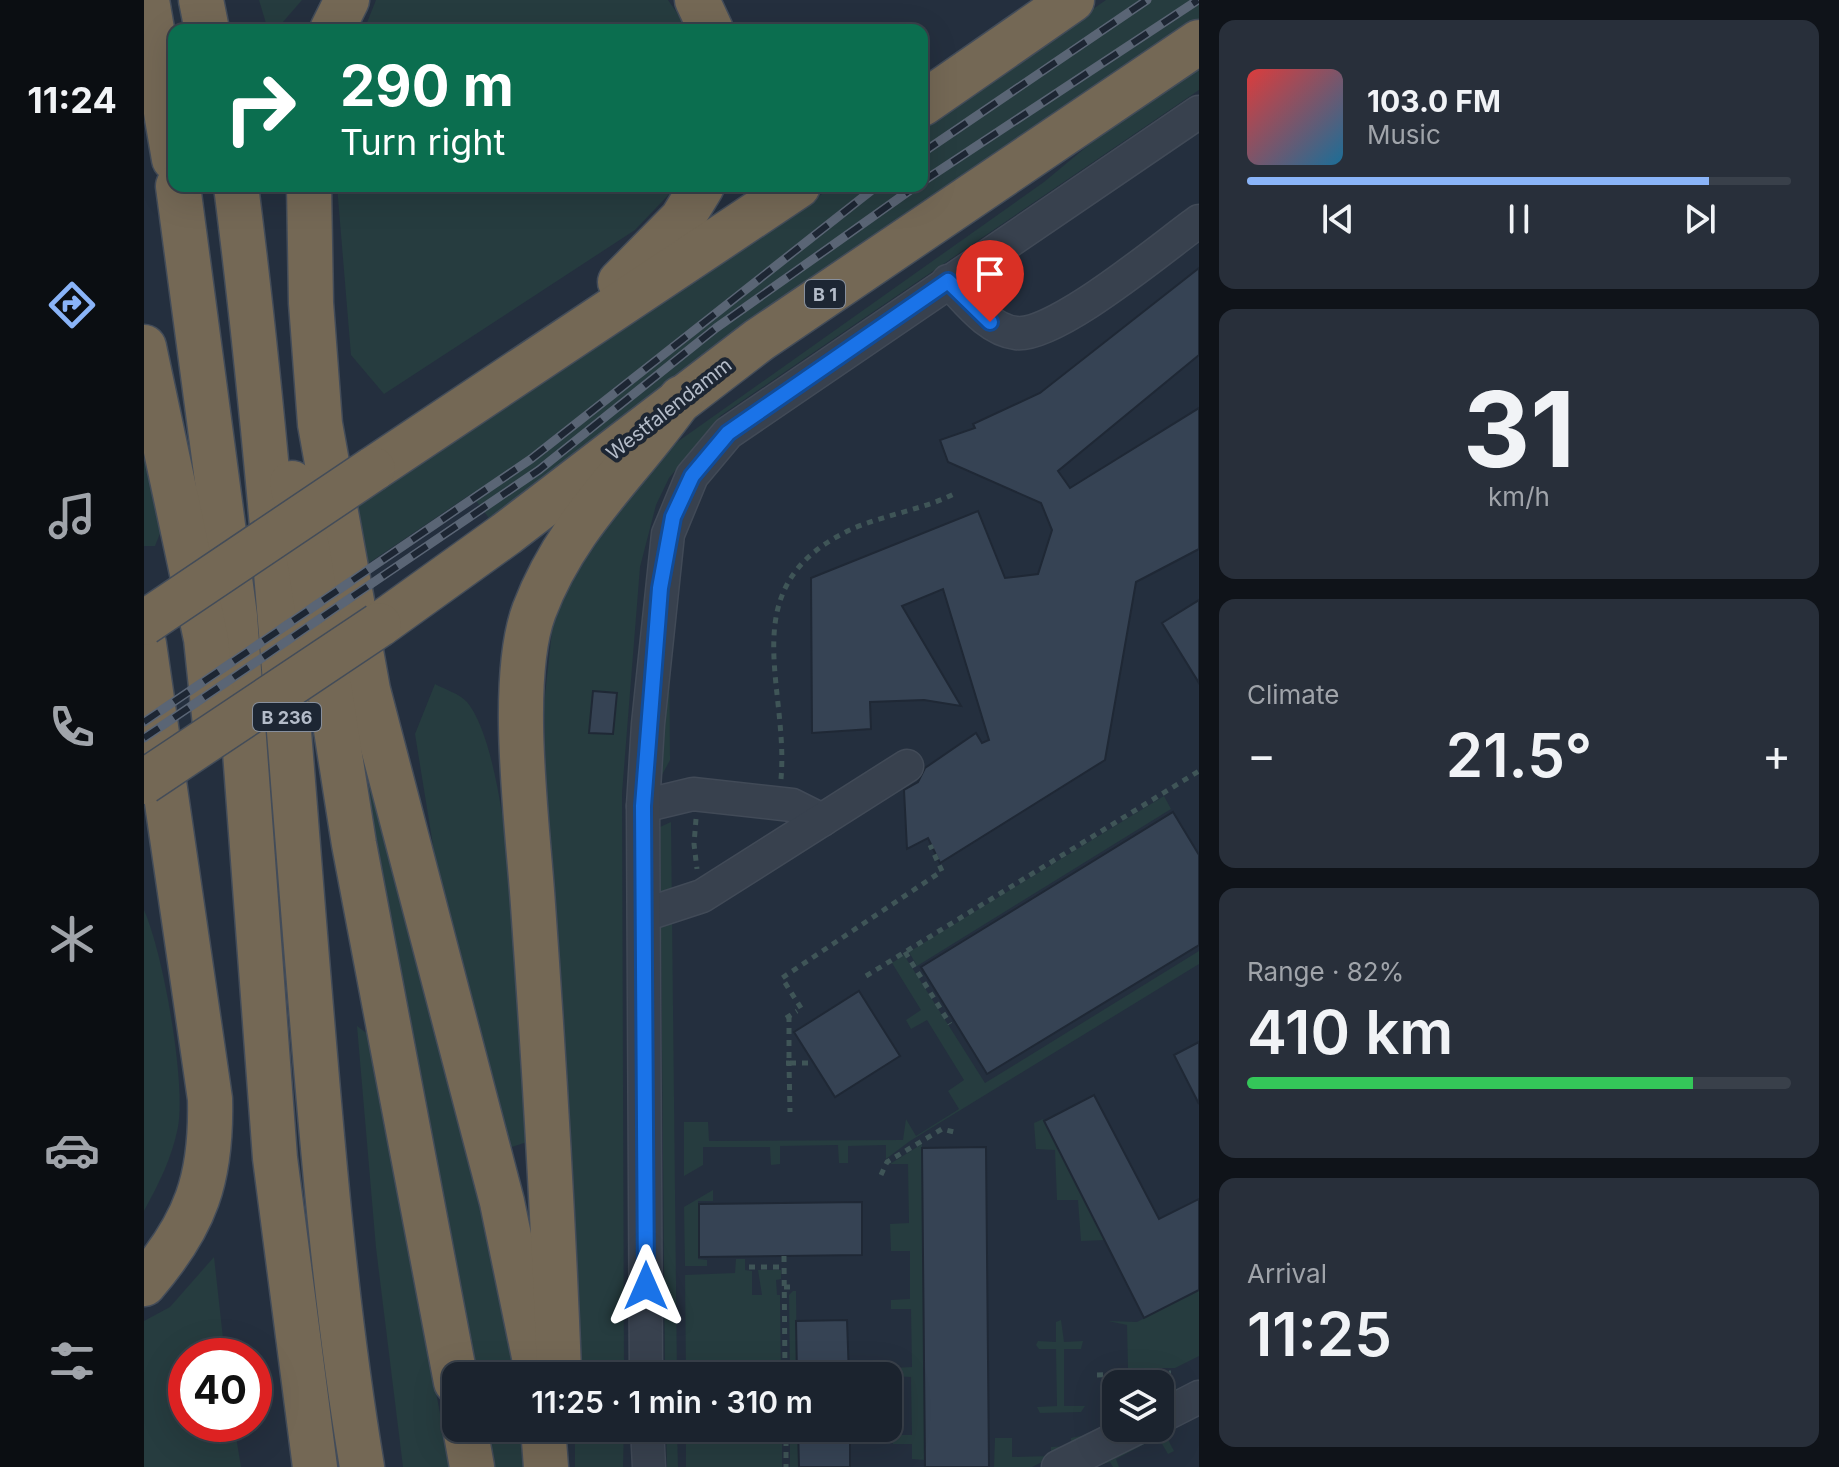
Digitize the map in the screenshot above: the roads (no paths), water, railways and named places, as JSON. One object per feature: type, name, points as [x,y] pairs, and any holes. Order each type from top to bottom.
[{"type":"highway","points":[[147,0],[168,124]]},
{"type":"highway","points":[[201,0],[206,24]]},
{"type":"highway","points":[[335,24],[347,0]]},
{"type":"highway","points":[[697,0],[708,24]]},
{"type":"highway","points":[[928,100],[1072,0]]},
{"type":"highway","name":"Westfalendamm","points":[[144,782],[399,611],[519,525],[681,398],[824,294],[1199,42]]},
{"type":"highway","name":"B 236","points":[[179,192],[236,629],[275,1158],[315,1467]]},
{"type":"highway","name":"B 236","points":[[237,192],[257,349],[317,1084],[344,1358],[362,1467]]},
{"type":"highway","points":[[309,192],[311,303],[320,424],[368,690],[499,1188],[535,1362]]},
{"type":"highway","points":[[584,328],[617,285],[682,219],[698,192]]},
{"type":"highway","points":[[144,623],[789,192]]},
{"type":"highway","points":[[144,347],[206,639],[226,829],[256,924]]},
{"type":"highway","points":[[257,349],[278,391],[352,829],[452,1362]]},
{"type":"highway","points":[[558,1362],[545,1078],[526,789],[525,656],[533,614],[548,577],[577,528],[606,487],[654,437],[681,398]]},
{"type":"highway","points":[[144,644],[210,1099],[211,1141],[205,1178],[194,1213],[173,1250],[144,1284]]},
{"type":"highway","points":[[468,1442],[472,1467]]},
{"type":"highway","points":[[544,1442],[546,1467]]},
{"type":"highway","points":[[560,1467],[561,1442]]},
{"type":"street","points":[[646,1362],[643,806],[664,551],[676,510],[692,476],[728,433],[1199,112]]},
{"type":"street","points":[[948,281],[990,322],[1016,333],[1043,328],[1088,302],[1199,221]]},
{"type":"street","points":[[644,915],[702,896],[907,766]]},
{"type":"street","points":[[643,806],[698,794],[792,805],[822,820]]},
{"type":"street","points":[[1174,1410],[1199,1397]]},
{"type":"street","points":[[648,1442],[649,1467]]},
{"type":"street","points":[[1058,1467],[1109,1442]]},
{"type":"railway","points":[[928,149],[1147,0]]},
{"type":"railway","points":[[928,178],[1198,0]]},
{"type":"railway","points":[[144,722],[531,459],[869,192]]},
{"type":"railway","points":[[144,738],[539,470],[716,328],[908,192]]}]
